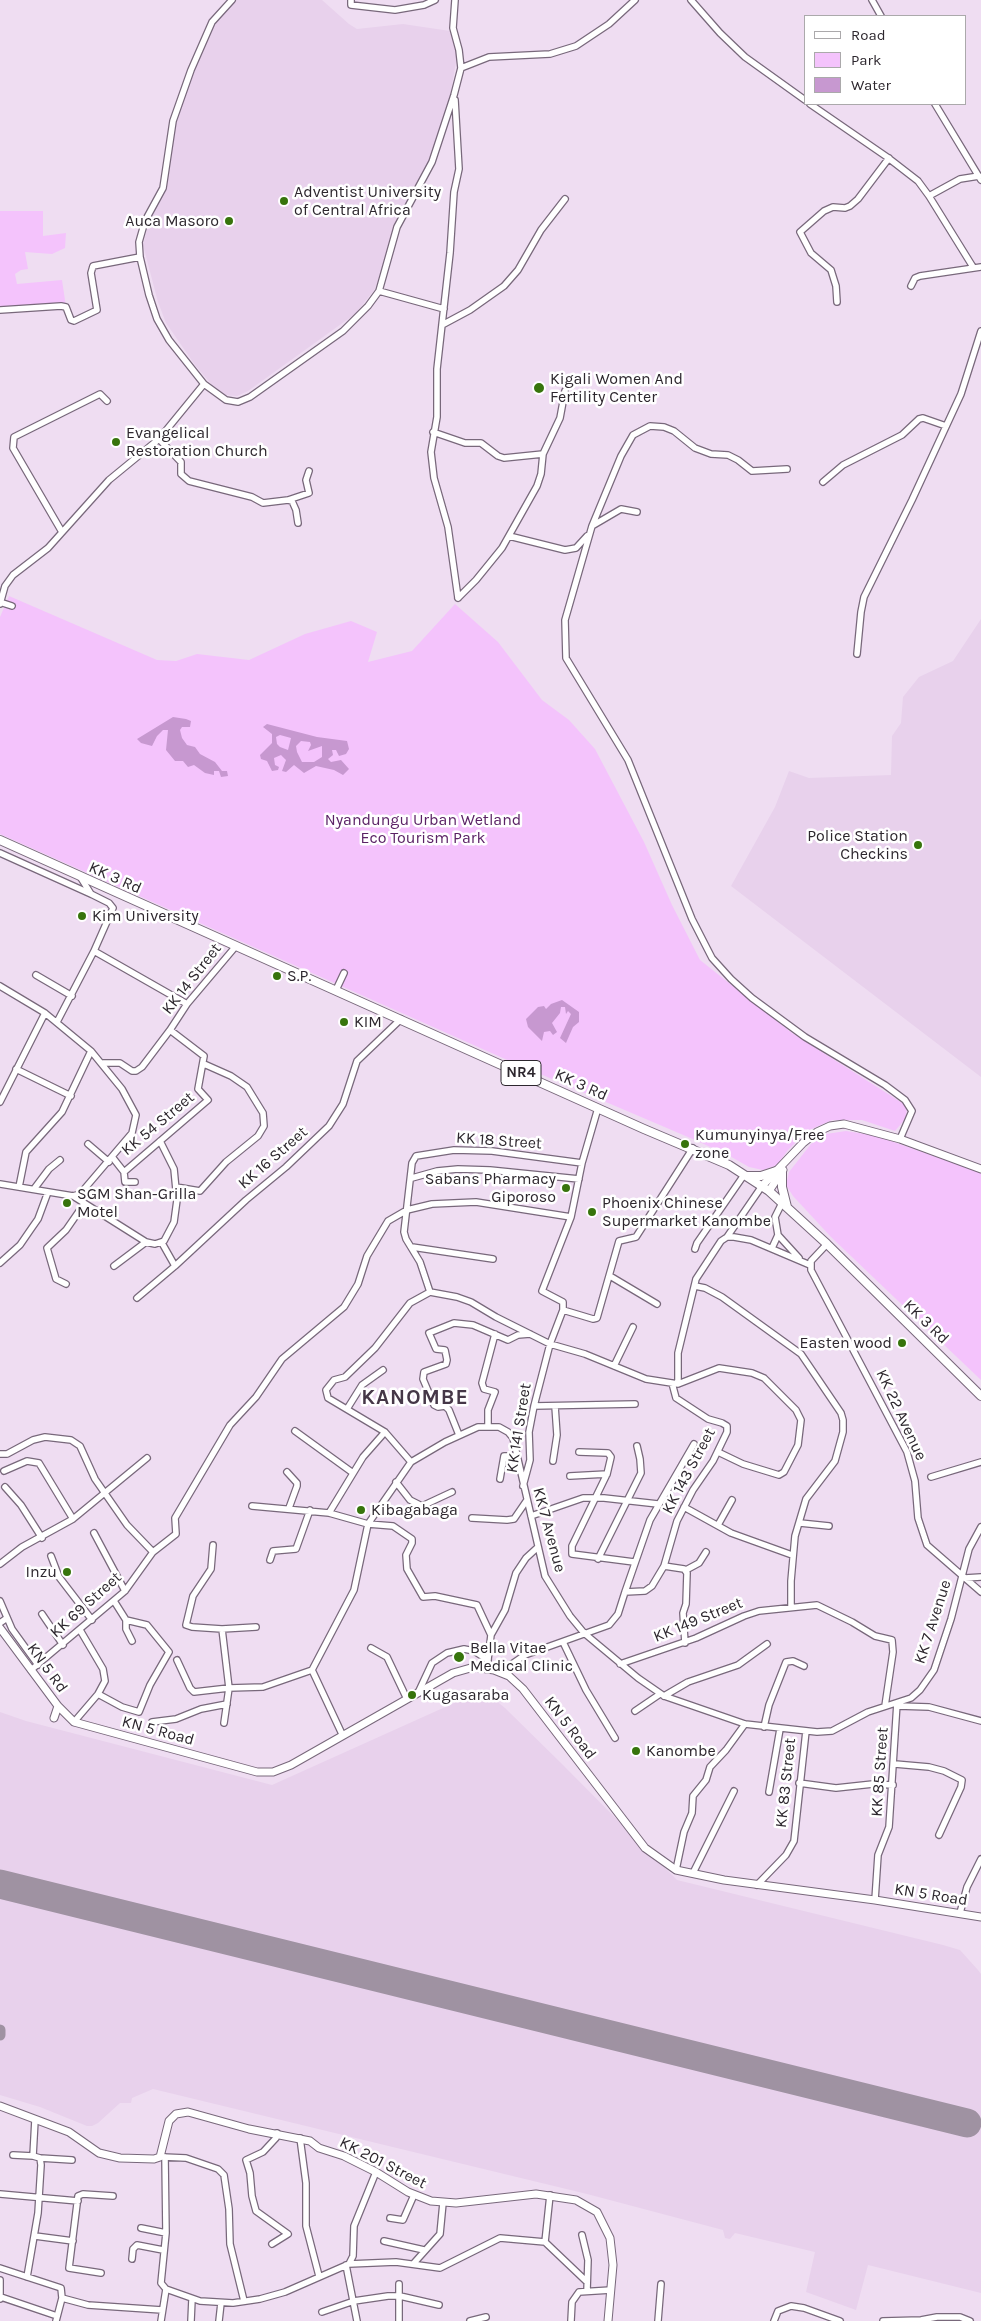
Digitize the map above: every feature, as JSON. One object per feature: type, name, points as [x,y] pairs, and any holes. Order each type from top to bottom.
[{"type":"highway","name":"KK 3 Rd","points":[[0,840],[81,878],[336,990],[644,1129],[693,1148],[746,1175],[769,1191],[827,1244],[981,1396]]},
{"type":"highway","points":[[746,1175],[762,1176],[780,1171],[784,1205]]},
{"type":"main road","points":[[769,1191],[780,1171],[803,1143],[816,1132],[830,1126],[844,1124],[900,1139],[981,1169]]},
{"type":"main road","points":[[762,1186],[780,1171]]},
{"type":"main road","name":"KN 5 Rd","points":[[0,1628],[58,1706],[74,1722]]},
{"type":"main road","name":"KN 5 Road","points":[[74,1722],[257,1772],[273,1772],[318,1751],[342,1734],[464,1668],[487,1664],[509,1676],[523,1689],[645,1848],[659,1860],[676,1870],[757,1885],[876,1900],[981,1918]]},
{"type":"main road","points":[[54,1718],[58,1706]]},
{"type":"main road","points":[[0,2106],[69,2132],[104,2155],[133,2160],[163,2157]]},
{"type":"main road","name":"KK 201 Street","points":[[163,2157],[169,2121],[176,2114],[188,2112],[249,2129],[300,2138],[376,2172],[414,2195],[443,2203],[522,2195],[550,2195],[585,2203],[597,2212],[610,2238],[612,2260],[608,2321]]},
{"type":"street","points":[[232,0],[212,22],[207,31],[176,110],[163,188],[141,230],[140,257],[157,319],[180,356],[204,384],[226,400],[243,401],[343,331],[368,306],[379,291],[396,227],[432,162],[454,96]]},
{"type":"street","points":[[351,0],[351,5],[395,10],[424,5],[435,0]]},
{"type":"street","points":[[455,0],[453,28],[459,50],[461,68],[456,81],[454,96],[458,169],[454,192],[437,369],[436,418],[433,432],[431,466],[448,527],[458,598],[492,561],[509,536],[540,479],[543,454],[560,418],[566,391]]},
{"type":"street","points":[[461,68],[489,57],[540,55],[576,46],[608,24],[635,0]]},
{"type":"street","points":[[691,0],[745,57],[804,99]]},
{"type":"street","points":[[872,0],[881,15]]},
{"type":"street","points":[[811,105],[910,174],[929,196],[973,267]]},
{"type":"street","points":[[929,196],[960,179],[980,178],[936,105]]},
{"type":"street","points":[[837,302],[836,286],[831,270],[811,253],[800,232],[833,207],[845,208],[850,206],[889,158]]},
{"type":"street","points":[[442,325],[470,310],[504,286],[518,270],[541,230],[566,199]]},
{"type":"street","points":[[0,310],[61,306],[66,307],[71,320],[74,321],[97,310],[91,273],[93,266],[140,257]]},
{"type":"street","points":[[911,286],[915,278],[981,267]]},
{"type":"street","points":[[379,291],[444,310]]},
{"type":"street","points":[[857,654],[864,597],[946,426],[968,374],[981,331]]},
{"type":"street","points":[[12,606],[0,603],[4,586],[12,574],[48,548],[80,510],[110,480],[159,439],[204,384]]},
{"type":"street","points":[[62,532],[13,448],[14,437],[100,394],[107,401]]},
{"type":"street","points":[[823,482],[843,465],[902,435],[919,419],[923,418],[946,426]]},
{"type":"street","points":[[787,468],[752,471],[728,455],[711,454],[695,448],[674,431],[664,427],[650,426],[632,435],[621,456],[592,526],[565,620],[566,658],[628,760],[692,919],[707,950],[731,979],[752,998],[805,1037],[885,1085],[905,1100],[912,1111],[900,1139]]},
{"type":"street","points":[[433,432],[465,443],[481,442],[498,456],[504,458],[543,454]]},
{"type":"street","points":[[159,439],[182,462],[181,474],[190,481],[252,497],[263,503],[288,500],[311,493],[306,480],[309,471]]},
{"type":"street","points":[[298,523],[294,504],[299,496]]},
{"type":"street","points":[[288,500],[294,504]]},
{"type":"street","points":[[509,536],[558,550],[571,550],[583,542],[592,526],[621,509],[637,512]]},
{"type":"street","points":[[0,854],[91,894],[109,903],[112,908],[94,951],[57,1022]]},
{"type":"street","points":[[81,878],[91,894]]},
{"type":"street","name":"KK 14 Street","points":[[170,1030],[187,1004],[236,946]]},
{"type":"street","points":[[94,951],[187,1004]]},
{"type":"street","points":[[336,990],[344,973]]},
{"type":"street","points":[[36,975],[72,996]]},
{"type":"street","points":[[0,986],[45,1013],[91,1051],[122,1089],[136,1115],[132,1133],[86,1190],[73,1196]]},
{"type":"street","points":[[0,1102],[2,1094],[45,1013]]},
{"type":"street","name":"KK 16 Street","points":[[137,1298],[176,1266],[246,1200],[286,1167],[330,1126],[343,1104],[357,1061],[401,1019]]},
{"type":"street","points":[[103,1064],[120,1063],[132,1071],[136,1071],[142,1067],[170,1030],[202,1052],[204,1064],[231,1076],[247,1087],[264,1113],[264,1126],[258,1136],[226,1162],[201,1190],[198,1192],[176,1187]]},
{"type":"street","points":[[19,1187],[26,1152],[62,1112],[91,1051]]},
{"type":"street","name":"KK 54 Street","points":[[124,1172],[208,1100],[198,1089],[204,1064]]},
{"type":"street","points":[[16,1069],[71,1096]]},
{"type":"street","points":[[598,1108],[582,1163],[571,1217],[542,1291],[563,1302],[563,1310],[595,1319],[610,1276],[619,1241],[633,1239],[636,1236],[693,1148]]},
{"type":"street","points":[[0,1184],[73,1196],[146,1242],[162,1243],[174,1222],[176,1187],[173,1164],[160,1141]]},
{"type":"street","points":[[88,1144],[124,1172],[126,1183],[135,1182]]},
{"type":"street","name":"KK 18 Street","points":[[430,1292],[420,1262],[406,1239],[404,1232],[412,1178],[412,1163],[416,1156],[454,1150],[492,1151],[582,1163]]},
{"type":"street","points":[[34,1189],[48,1170],[60,1160]]},
{"type":"street","points":[[412,1178],[437,1171],[458,1169],[490,1170],[579,1179]]},
{"type":"street","points":[[694,1249],[746,1175]]},
{"type":"street","points":[[675,1384],[678,1354],[698,1274],[716,1247],[727,1237],[762,1186]]},
{"type":"street","points":[[0,1263],[20,1245],[38,1219],[48,1192]]},
{"type":"street","points":[[407,1210],[432,1204],[476,1202],[571,1217]]},
{"type":"street","points":[[66,1284],[56,1279],[47,1248],[66,1230],[84,1204]]},
{"type":"street","points":[[784,1205],[775,1217],[778,1234],[800,1260]]},
{"type":"street","name":"KK 69 Street","points":[[32,1670],[125,1591],[153,1552],[176,1534],[175,1518],[235,1419],[256,1397],[282,1359],[344,1307],[358,1284],[364,1263],[379,1234],[388,1221],[407,1210]]},
{"type":"street","points":[[772,1248],[778,1234]]},
{"type":"street","points":[[727,1237],[751,1240],[810,1265],[815,1255],[827,1244]]},
{"type":"street","points":[[114,1266],[146,1242]]},
{"type":"street","points":[[162,1243],[176,1266]]},
{"type":"street","points":[[412,1247],[493,1259]]},
{"type":"street","name":"KK 22 Avenue","points":[[810,1265],[831,1311],[890,1416],[907,1452],[915,1481],[918,1518],[927,1545],[981,1592]]},
{"type":"street","points":[[610,1276],[657,1304]]},
{"type":"street","points":[[695,1286],[705,1288],[722,1297],[801,1354],[841,1413],[843,1432],[835,1461],[806,1500],[795,1536],[792,1555],[791,1607]]},
{"type":"street","points":[[411,1462],[385,1432],[328,1398],[326,1390],[334,1380],[345,1377],[375,1348],[410,1303],[430,1292],[457,1297],[471,1302],[496,1318],[550,1344],[585,1354],[646,1379],[675,1384],[713,1370],[727,1368],[752,1373],[764,1378],[796,1410],[801,1420],[798,1445],[788,1465],[779,1475],[743,1464],[718,1452]]},
{"type":"street","name":"KK 141 Street","points":[[523,1486],[530,1460],[529,1432],[534,1406],[550,1344],[563,1310]]},
{"type":"street","points":[[459,1435],[450,1410],[445,1406],[438,1407],[434,1405],[423,1379],[424,1372],[446,1364],[447,1360],[445,1350],[436,1349],[429,1333],[454,1323],[473,1325],[508,1340],[518,1335],[534,1335]]},
{"type":"street","points":[[614,1366],[633,1327]]},
{"type":"street","points":[[176,1660],[191,1691],[273,1686],[312,1670],[354,1590],[368,1524],[396,1482],[411,1462],[459,1435],[478,1427],[488,1426],[488,1410],[495,1392],[484,1389],[482,1383],[495,1334]]},
{"type":"street","points":[[347,1409],[362,1385],[383,1370]]},
{"type":"street","name":"KK 143 Street","points":[[625,1592],[645,1591],[652,1586],[664,1566],[671,1538],[684,1507],[728,1432],[727,1426],[708,1419],[676,1398],[675,1384]]},
{"type":"street","points":[[534,1406],[635,1404]]},
{"type":"street","points":[[553,1461],[557,1435],[555,1406]]},
{"type":"street","name":"KK 7 Avenue","points":[[488,1426],[508,1432],[515,1443],[544,1576],[584,1633],[620,1664],[662,1695],[745,1724],[806,1731],[832,1730],[885,1706],[897,1704],[911,1698],[920,1690],[934,1670],[964,1578],[970,1549],[981,1527]]},
{"type":"street","points":[[295,1431],[352,1472]]},
{"type":"street","points":[[329,1513],[352,1472],[385,1432]]},
{"type":"street","points":[[0,1454],[7,1454],[33,1440],[46,1437],[71,1440],[80,1446],[95,1479],[127,1526],[153,1552]]},
{"type":"street","points":[[500,1672],[525,1655],[609,1625],[618,1614],[641,1542],[658,1504],[694,1444]]},
{"type":"street","points":[[598,1559],[640,1473],[640,1459],[637,1446]]},
{"type":"street","points":[[579,1452],[611,1454],[607,1474],[570,1551],[576,1557],[634,1562]]},
{"type":"street","points":[[500,1479],[504,1456],[517,1456]]},
{"type":"street","points":[[0,1564],[22,1547],[42,1538],[73,1519],[147,1458]]},
{"type":"street","points":[[4,1471],[27,1461],[36,1462],[42,1467],[73,1519]]},
{"type":"street","points":[[931,1476],[981,1462]]},
{"type":"street","points":[[286,1472],[297,1482],[289,1508]]},
{"type":"street","points":[[570,1476],[607,1474]]},
{"type":"street","points":[[396,1482],[410,1500],[422,1506],[452,1492]]},
{"type":"street","points":[[6,1487],[21,1505],[42,1538]]},
{"type":"street","points":[[531,1516],[583,1498],[658,1504]]},
{"type":"street","points":[[472,1518],[506,1520],[514,1518],[527,1500]]},
{"type":"street","points":[[718,1525],[732,1500]]},
{"type":"street","points":[[252,1506],[310,1510],[329,1513],[368,1524],[393,1526],[408,1535],[412,1543],[406,1554],[406,1569],[422,1596],[435,1596],[477,1605],[491,1635]]},
{"type":"street","points":[[684,1507],[731,1533],[792,1555]]},
{"type":"street","points":[[270,1560],[273,1551],[296,1549],[310,1510]]},
{"type":"street","points":[[800,1523],[829,1526]]},
{"type":"street","points":[[94,1533],[125,1591]]},
{"type":"street","points":[[213,1545],[211,1569],[193,1596],[186,1623],[187,1626],[222,1629],[256,1627]]},
{"type":"street","points":[[487,1664],[491,1635],[505,1610],[516,1572],[526,1558],[538,1547]]},
{"type":"street","points":[[664,1566],[686,1570],[699,1563],[706,1552]]},
{"type":"street","points":[[51,1556],[59,1577],[92,1620]]},
{"type":"street","points":[[685,1642],[683,1613],[686,1604],[686,1570]]},
{"type":"street","points":[[964,1578],[981,1577]]},
{"type":"street","points":[[0,1601],[12,1629],[38,1665]]},
{"type":"street","points":[[114,1601],[126,1620],[126,1629],[132,1641]]},
{"type":"street","name":"KK 149 Street","points":[[620,1664],[685,1642],[735,1618],[759,1611],[817,1605],[852,1622],[875,1636],[890,1638],[893,1652],[885,1706]]},
{"type":"street","points":[[42,1614],[63,1645]]},
{"type":"street","points":[[0,1623],[7,1618]]},
{"type":"street","points":[[98,1694],[122,1707],[139,1712],[150,1685],[168,1654],[169,1650],[147,1625],[126,1620]]},
{"type":"street","points":[[222,1629],[230,1688],[224,1723]]},
{"type":"street","points":[[74,1722],[105,1684],[100,1663],[80,1630]]},
{"type":"street","points":[[562,1642],[586,1690],[615,1738]]},
{"type":"street","points":[[635,1711],[688,1682],[738,1665],[767,1644]]},
{"type":"street","points":[[371,1648],[387,1657],[407,1699]]},
{"type":"street","points":[[418,1693],[432,1663],[447,1653],[464,1648],[474,1650],[487,1664]]},
{"type":"street","points":[[764,1727],[769,1705],[786,1662],[793,1660],[804,1666]]},
{"type":"street","points":[[312,1670],[342,1734]]},
{"type":"street","points":[[152,1722],[176,1719],[201,1709],[227,1704]]},
{"type":"street","points":[[897,1704],[929,1707],[981,1722]]},
{"type":"street","name":"KK 85 Street","points":[[876,1900],[878,1854],[890,1827],[897,1704]]},
{"type":"street","points":[[676,1870],[684,1832],[693,1808],[693,1796],[706,1780],[712,1764],[726,1750],[745,1724]]},
{"type":"street","points":[[769,1792],[780,1728]]},
{"type":"street","name":"KK 83 Street","points":[[757,1885],[786,1855],[794,1841],[806,1731]]},
{"type":"street","points":[[895,1764],[944,1771],[962,1780],[961,1788],[938,1835]]},
{"type":"street","points":[[799,1783],[836,1788],[873,1784],[893,1785]]},
{"type":"street","points":[[693,1874],[734,1791]]},
{"type":"street","points":[[960,1913],[967,1887],[981,1859]]},
{"type":"street","points":[[33,2156],[35,2120]]},
{"type":"street","points":[[272,2244],[288,2234],[261,2216],[254,2207],[246,2160],[263,2152],[276,2138],[277,2133]]},
{"type":"street","points":[[300,2138],[306,2184],[306,2226],[319,2276]]},
{"type":"street","points":[[13,2155],[72,2160]]},
{"type":"street","points":[[244,2300],[230,2244],[229,2209],[224,2175],[218,2169],[186,2158],[163,2157],[166,2233],[161,2283],[166,2290],[192,2299],[221,2303],[260,2299],[285,2292],[348,2264],[414,2263],[440,2268],[500,2238],[545,2242],[586,2282]]},
{"type":"street","points":[[27,2277],[35,2236],[39,2198],[40,2158]]},
{"type":"street","points":[[356,2321],[348,2264],[353,2256],[354,2226],[376,2172]]},
{"type":"street","points":[[0,2194],[78,2201]]},
{"type":"street","points":[[101,2273],[70,2268],[78,2201],[80,2194],[113,2196]]},
{"type":"street","points":[[390,2218],[403,2220],[414,2195]]},
{"type":"street","points":[[545,2242],[550,2195]]},
{"type":"street","points":[[414,2263],[440,2234],[443,2203]]},
{"type":"street","points":[[141,2228],[166,2233]]},
{"type":"street","points":[[582,2235],[588,2260],[587,2291]]},
{"type":"street","points":[[35,2236],[72,2241]]},
{"type":"street","points":[[384,2241],[424,2250]]},
{"type":"street","points":[[132,2259],[133,2249],[137,2245],[163,2250]]},
{"type":"street","points":[[0,2268],[61,2288],[62,2298],[56,2319],[1,2298],[0,2280]]},
{"type":"street","points":[[399,2284],[399,2321]]},
{"type":"street","points":[[658,2321],[660,2284]]},
{"type":"street","points":[[161,2321],[166,2290]]},
{"type":"street","points":[[571,2321],[572,2302],[574,2296],[579,2292],[611,2290]]},
{"type":"street","points":[[322,2312],[371,2297],[400,2296],[439,2305]]},
{"type":"street","points":[[62,2298],[88,2305],[162,2310]]},
{"type":"street","points":[[190,2321],[192,2299]]},
{"type":"street","points":[[219,2321],[221,2303]]},
{"type":"street","points":[[774,2321],[778,2311],[791,2306],[804,2308],[840,2321]]},
{"type":"street","points":[[470,2321],[486,2316]]},
{"type":"street","points":[[883,2321],[960,2317],[970,2321]]},
{"type":"shaded area","name":"Adventist University of Central Africa","points":[[235,0],[322,0],[357,29],[403,24],[450,31],[457,57],[449,102],[430,164],[396,225],[375,289],[355,314],[248,391],[237,396],[225,395],[212,385],[195,365],[166,323],[158,302],[143,245],[151,214],[164,193],[177,116],[201,47],[211,25]]},
{"type":"shaded area","points":[[981,619],[981,1077],[731,886],[775,807],[789,771],[809,778],[891,775],[892,736],[901,723],[903,697],[919,677],[953,661]]},
{"type":"shaded area","points":[[483,1690],[505,1708],[677,1880],[960,1950],[978,1970],[981,1974],[981,2293],[868,2265],[856,2310],[806,2292],[815,2252],[735,2233],[730,2239],[725,2238],[723,2230],[587,2194],[153,2089],[132,2098],[131,2103],[120,2103],[92,2126],[87,2126],[40,2107],[0,2095],[0,1712],[26,1721],[272,1785]]},
{"type":"green space","points":[[0,211],[43,211],[43,236],[66,233],[65,248],[52,254],[25,252],[28,269],[21,270],[15,274],[17,284],[62,280],[66,307],[0,310]]},
{"type":"green space","name":"Nyandungu Urban Wetland Eco Tourism Park","points":[[9,596],[157,660],[176,661],[197,654],[249,660],[305,634],[351,621],[377,632],[368,662],[412,651],[455,604],[498,642],[542,700],[569,720],[595,749],[644,842],[672,905],[700,960],[792,1033],[907,1106],[906,1118],[895,1131],[862,1120],[832,1120],[807,1131],[788,1150],[777,1165],[763,1170],[749,1167],[695,1140],[505,1059],[0,834],[0,617]]},
{"type":"green space","points":[[846,1131],[877,1136],[981,1173],[981,1380],[831,1237],[793,1196],[786,1185],[789,1172],[811,1144],[826,1134]]},
{"type":"water","points":[[173,717],[191,721],[190,727],[182,727],[180,730],[182,738],[187,745],[195,747],[200,754],[215,762],[222,771],[227,771],[228,776],[221,777],[219,771],[214,771],[214,775],[205,773],[194,765],[188,767],[183,761],[175,761],[166,750],[168,730],[163,730],[157,736],[152,746],[141,743],[137,739]]},
{"type":"water","points":[[267,724],[317,737],[347,741],[349,749],[346,754],[339,756],[336,750],[332,750],[333,755],[328,759],[331,762],[341,760],[349,769],[343,775],[334,770],[316,766],[304,773],[294,765],[286,772],[282,771],[286,760],[281,755],[274,758],[275,765],[279,767],[278,770],[272,771],[267,761],[261,759],[260,755],[272,743],[272,734],[263,727]],"holes":[[[280,735],[291,738],[288,750],[277,744],[276,737]],[[301,741],[310,742],[311,745],[308,751],[322,746],[322,757],[314,762],[302,762],[296,746]]]},
{"type":"water","points":[[562,1000],[579,1012],[579,1022],[573,1027],[566,1043],[560,1038],[571,1014],[568,1011],[566,1014],[565,1007],[561,1007],[560,1013],[552,1023],[557,1032],[553,1035],[550,1031],[544,1032],[542,1041],[528,1027],[526,1019],[538,1007],[544,1006],[546,1009],[551,1004]]},
{"type":"taxiway","points":[[0,2030],[0,2035]]},
{"type":"runway","points":[[0,1884],[967,2123]]},
{"type":"place","name":"Adventist University of Central Africa","points":[[284,201]]},
{"type":"place","name":"Auca Masoro","points":[[229,221]]},
{"type":"place","name":"Kigali Women And Fertility Center","points":[[539,388]]},
{"type":"place","name":"Evangelical Restoration Church","points":[[116,442]]},
{"type":"place","name":"Police Station Checkins","points":[[918,845]]},
{"type":"place","name":"Kim University","points":[[82,916]]},
{"type":"place","name":"S.P.","points":[[277,976]]},
{"type":"place","name":"KIM","points":[[344,1022]]},
{"type":"place","name":"Kumunyinya/Free zone","points":[[685,1144]]},
{"type":"place","name":"Sabans Pharmacy Giporoso","points":[[566,1188]]},
{"type":"place","name":"SGM Shan-Grilla Motel","points":[[67,1203]]},
{"type":"place","name":"Phoenix Chinese Supermarket Kanombe","points":[[592,1212]]},
{"type":"place","name":"Easten wood","points":[[902,1343]]},
{"type":"place","name":"Kibagabaga","points":[[361,1510]]},
{"type":"place","name":"Inzu","points":[[67,1572]]},
{"type":"place","name":"Bella Vitae Medical Clinic","points":[[459,1657]]},
{"type":"place","name":"Kugasaraba","points":[[412,1695]]},
{"type":"place","name":"Kanombe","points":[[636,1751]]},
{"type":"district","name":"KANOMBE","points":[[415,1398]]}]
